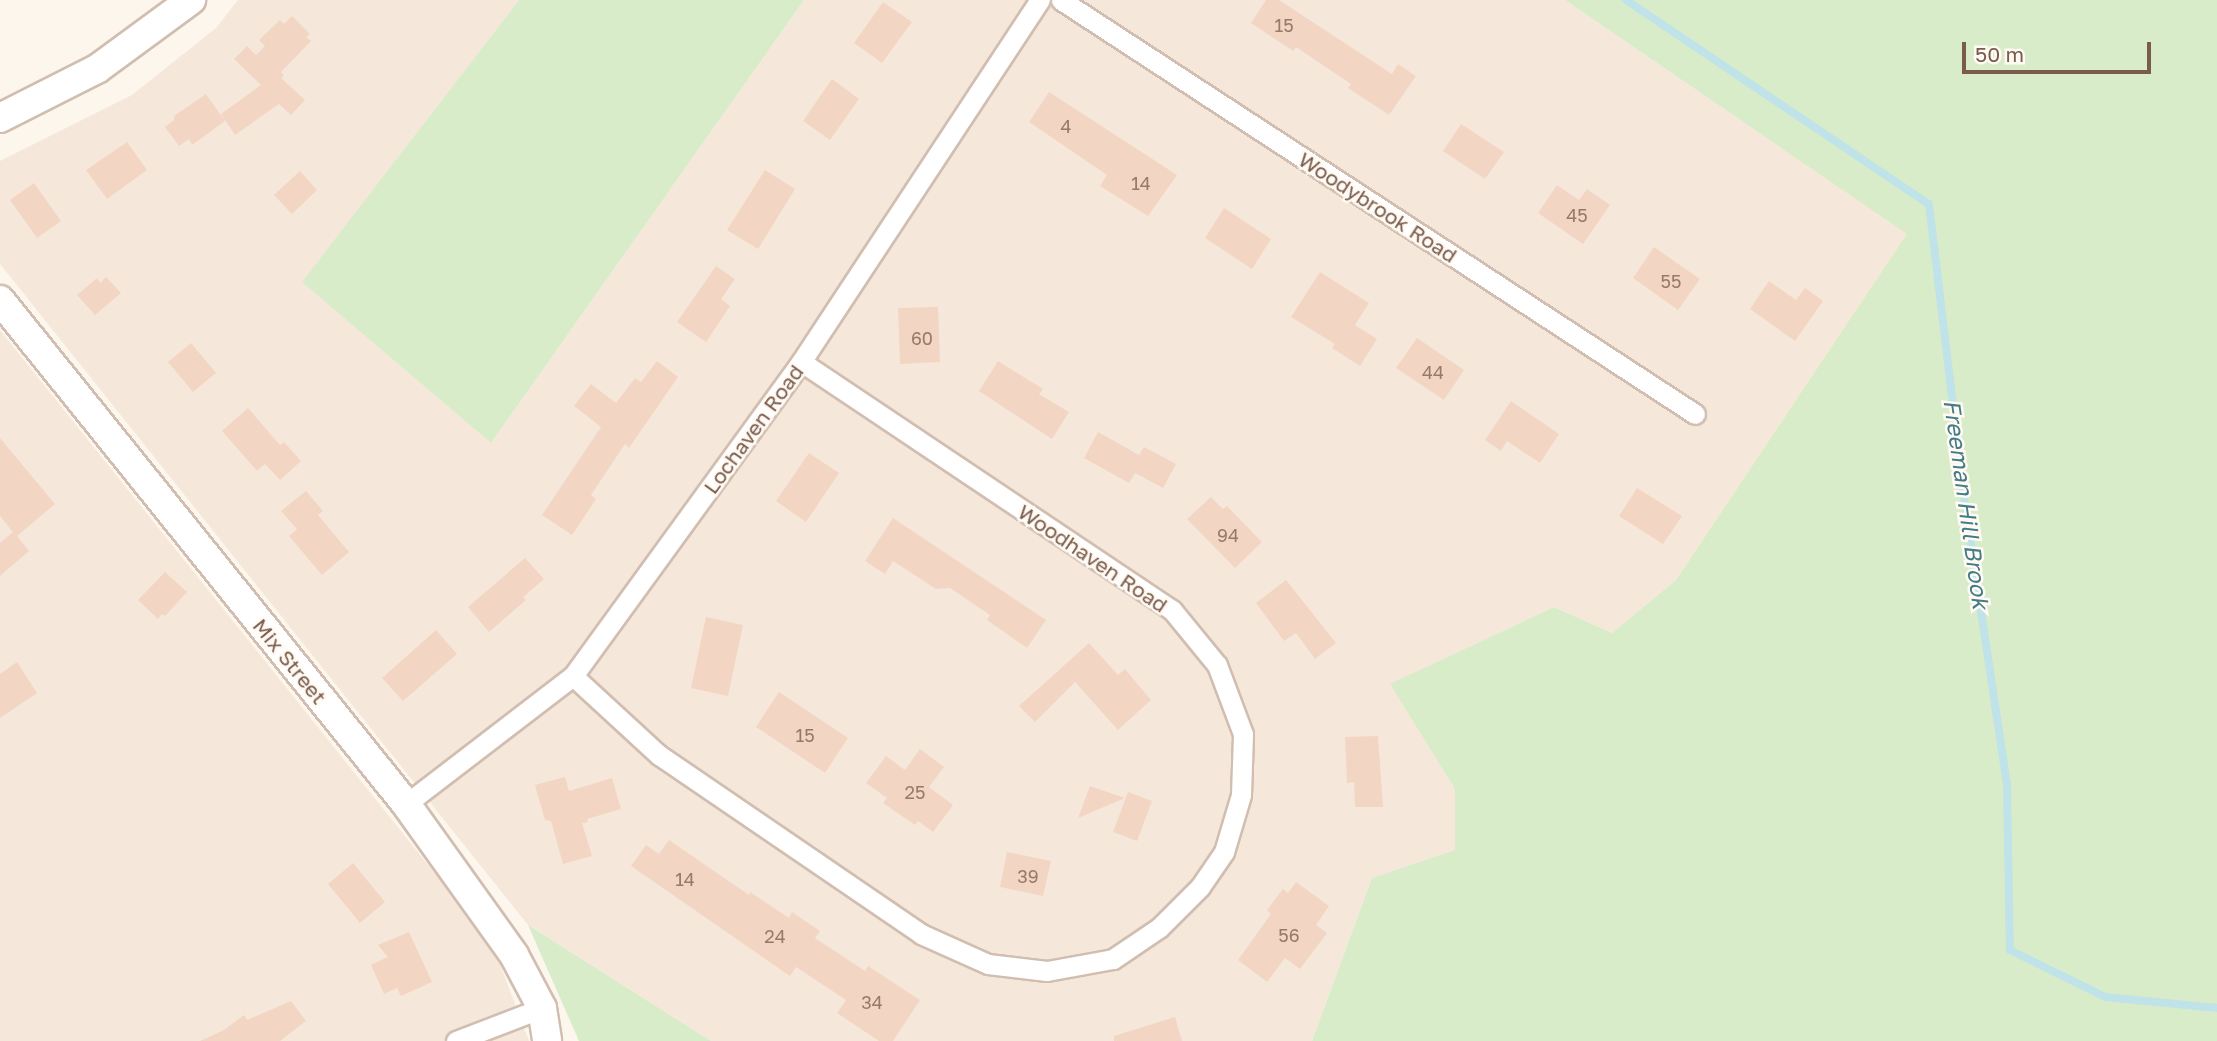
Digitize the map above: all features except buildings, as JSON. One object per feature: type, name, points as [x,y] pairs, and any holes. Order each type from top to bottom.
[{"type":"main road","points":[[0,118],[97,69],[191,0]]},
{"type":"main road","name":"Mix Street","points":[[0,300],[406,804],[514,955],[542,1008],[547,1041]]},
{"type":"street","name":"Lochaven Road","points":[[406,804],[573,676],[801,362],[1040,0]]},
{"type":"street","name":"Woodybrook Road","points":[[1060,0],[1695,414]]},
{"type":"street","name":"Woodhaven Road","points":[[573,676],[659,755],[921,934],[988,964],[1047,971],[1113,959],[1159,928],[1200,887],[1224,852],[1241,795],[1243,734],[1217,665],[1172,610],[801,362]]},
{"type":"street","points":[[456,1041],[542,1008]]},
{"type":"shaded area","points":[[238,0],[519,0],[303,282],[491,443],[804,0],[1565,0],[1908,234],[1676,580],[1612,633],[1554,607],[1391,684],[1455,789],[1455,851],[1372,878],[1312,1041],[711,1041],[528,925],[0,264],[0,161],[132,95],[216,28]]},
{"type":"shaded area","points":[[0,330],[493,946],[529,1041],[0,1041]]},
{"type":"green space","points":[[519,0],[804,0],[491,443],[302,282]]},
{"type":"green space","points":[[1565,0],[2217,0],[2217,1041],[1312,1041],[1372,878],[1455,850],[1455,789],[1390,684],[1554,607],[1612,633],[1676,580],[1907,234]]},
{"type":"green space","points":[[528,925],[711,1041],[579,1041]]},
{"type":"waterway","name":"Freeman Hill Brook","points":[[1626,0],[1929,204],[1965,504],[2007,785],[2010,950],[2105,997],[2217,1008]]}]
